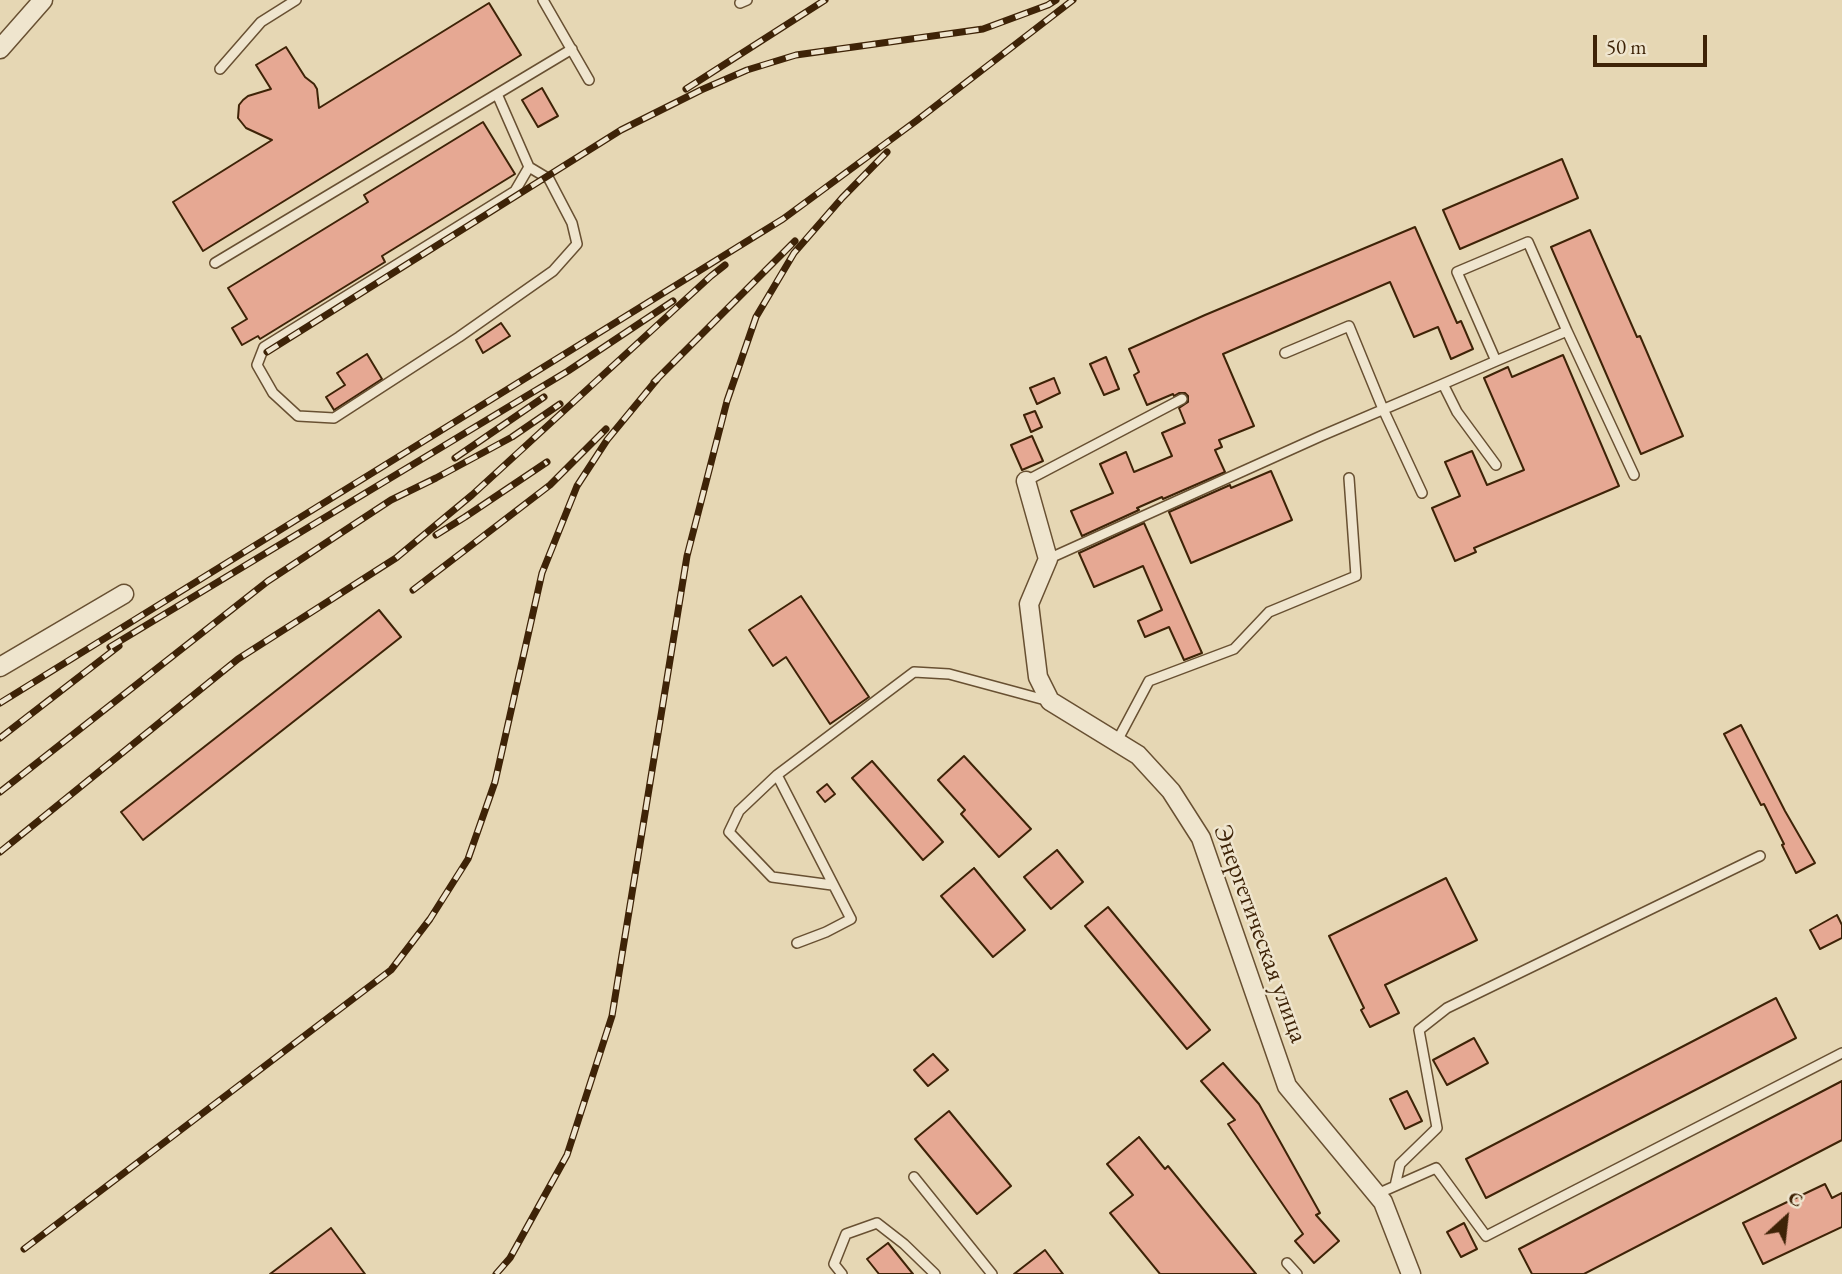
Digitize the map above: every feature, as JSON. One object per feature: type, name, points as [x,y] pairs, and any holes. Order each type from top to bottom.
[{"type":"street","points":[[0,48],[43,0]]},
{"type":"street","points":[[1026,481],[1048,559],[1029,604],[1038,677],[1050,701]]},
{"type":"street","points":[[0,667],[124,594]]},
{"type":"street","name":"Энергетическая улица","points":[[1050,701],[1138,755],[1171,791],[1201,838],[1287,1086],[1383,1202],[1411,1274]]},
{"type":"lane","points":[[220,69],[261,22],[296,0]]},
{"type":"lane","points":[[543,0],[589,80]]},
{"type":"lane","points":[[215,263],[572,49]]},
{"type":"lane","points":[[497,94],[529,167],[549,179],[572,223],[577,244],[553,271],[459,337],[334,418],[298,416],[273,393],[257,365],[264,347],[515,191],[529,167]]},
{"type":"lane","points":[[1496,361],[1457,272],[1528,242],[1634,475]]},
{"type":"lane","points":[[1285,353],[1349,326],[1382,410],[1422,493]]},
{"type":"lane","points":[[1048,559],[1567,331]]},
{"type":"lane","points":[[1443,384],[1457,412],[1496,465]]},
{"type":"lane","points":[[1026,481],[1182,399]]},
{"type":"lane","points":[[1116,743],[1149,681],[1234,649],[1269,612],[1356,576],[1349,478]]},
{"type":"lane","points":[[832,885],[772,877],[729,832],[738,811],[777,775],[914,672],[949,674],[1050,701]]},
{"type":"lane","points":[[777,775],[851,919],[797,943]]},
{"type":"lane","points":[[1395,1186],[1400,1164],[1437,1128],[1419,1030],[1447,1008],[1760,856]]},
{"type":"lane","points":[[1377,1194],[1436,1168],[1486,1236],[1842,1053]]},
{"type":"lane","points":[[914,1177],[992,1274]]},
{"type":"lane","points":[[842,1274],[834,1264],[846,1234],[877,1223],[935,1274]]},
{"type":"lane","points":[[1287,1263],[1297,1274]]},
{"type":"building","points":[[489,3],[521,55],[203,251],[173,202],[272,140],[246,128],[238,118],[239,105],[243,100],[271,89],[256,65],[286,47],[305,77],[317,89],[319,108]]},
{"type":"building","points":[[542,88],[558,116],[538,127],[522,100]]},
{"type":"building","points":[[483,122],[515,174],[382,256],[385,262],[260,339],[258,336],[242,345],[232,328],[247,319],[228,288],[368,202],[364,195]]},
{"type":"building","points":[[1562,159],[1578,198],[1460,249],[1443,210]]},
{"type":"building","points":[[1415,227],[1457,323],[1461,321],[1473,349],[1451,359],[1438,327],[1414,337],[1390,282],[1223,354],[1254,426],[1219,440],[1222,447],[1215,450],[1225,472],[1137,508],[1139,510],[1082,536],[1071,511],[1113,493],[1100,464],[1126,452],[1134,472],[1172,456],[1162,433],[1185,423],[1179,408],[1188,402],[1185,393],[1173,394],[1147,405],[1134,375],[1139,372],[1129,349]]},
{"type":"building","points":[[1590,230],[1683,436],[1641,454],[1551,247]]},
{"type":"building","points":[[501,323],[510,336],[483,353],[476,340]]},
{"type":"building","points":[[367,354],[382,379],[334,410],[326,397],[345,385],[337,373]]},
{"type":"building","points":[[1563,355],[1619,486],[1474,548],[1476,552],[1455,561],[1432,508],[1460,496],[1445,462],[1472,451],[1487,485],[1524,470],[1484,378],[1508,367],[1512,377]]},
{"type":"building","points":[[1106,357],[1119,389],[1104,395],[1090,364]]},
{"type":"building","points":[[1054,378],[1060,393],[1037,404],[1030,388]]},
{"type":"building","points":[[1035,411],[1042,427],[1031,432],[1024,415]]},
{"type":"building","points":[[1032,436],[1043,461],[1022,470],[1011,445]]},
{"type":"building","points":[[1271,471],[1292,520],[1191,563],[1169,512],[1230,485],[1231,488]]},
{"type":"building","points":[[1144,523],[1202,653],[1184,660],[1169,627],[1145,637],[1138,621],[1162,610],[1143,566],[1094,587],[1079,553]]},
{"type":"building","points":[[801,596],[869,697],[830,724],[786,657],[773,666],[749,630]]},
{"type":"building","points":[[379,610],[401,637],[143,840],[121,812]]},
{"type":"building","points":[[1741,725],[1815,863],[1796,873],[1764,804],[1761,805],[1724,734]]},
{"type":"building","points":[[964,756],[1031,829],[999,857],[961,814],[965,810],[938,780]]},
{"type":"building","points":[[872,761],[943,842],[923,860],[852,778]]},
{"type":"building","points":[[827,784],[835,794],[825,802],[817,792]]},
{"type":"building","points":[[1057,850],[1083,882],[1051,909],[1024,877]]},
{"type":"building","points":[[974,868],[1025,930],[993,957],[941,896]]},
{"type":"building","points":[[1446,878],[1477,940],[1385,985],[1399,1013],[1370,1027],[1361,1010],[1364,1008],[1329,936]]},
{"type":"building","points":[[1108,907],[1210,1030],[1187,1049],[1085,926]]},
{"type":"building","points":[[1837,915],[1842,925],[1842,938],[1820,949],[1810,930]]},
{"type":"building","points":[[1776,998],[1796,1038],[1486,1198],[1466,1159]]},
{"type":"building","points":[[1474,1038],[1488,1063],[1447,1085],[1433,1060]]},
{"type":"building","points":[[933,1054],[948,1070],[928,1086],[914,1070]]},
{"type":"building","points":[[1223,1063],[1259,1104],[1320,1213],[1316,1215],[1339,1241],[1314,1263],[1295,1241],[1303,1234],[1228,1124],[1235,1120],[1201,1081]]},
{"type":"building","points":[[1842,1081],[1842,1140],[1584,1274],[1532,1274],[1519,1249]]},
{"type":"building","points":[[1407,1091],[1422,1121],[1405,1129],[1390,1099]]},
{"type":"building","points":[[949,1111],[1011,1186],[977,1214],[915,1139]]},
{"type":"building","points":[[1139,1137],[1165,1169],[1168,1166],[1256,1274],[1160,1274],[1110,1213],[1133,1195],[1107,1164]]},
{"type":"building","points":[[1825,1184],[1832,1198],[1842,1193],[1842,1227],[1763,1264],[1743,1223]]},
{"type":"building","points":[[1464,1223],[1477,1249],[1461,1257],[1447,1232]]},
{"type":"building","points":[[331,1228],[365,1274],[270,1274]]},
{"type":"building","points":[[888,1243],[913,1274],[879,1274],[867,1259]]},
{"type":"building","points":[[1045,1250],[1063,1274],[1014,1274]]},
{"type":"railway","points":[[686,89],[825,0]]},
{"type":"railway","points":[[267,352],[621,130],[701,90],[747,70],[796,55],[983,29],[1056,0]]},
{"type":"railway","points":[[0,703],[783,219],[1073,0]]},
{"type":"railway","points":[[496,1274],[510,1258],[567,1155],[612,1016],[687,556],[727,401],[756,317],[794,253],[887,152]]},
{"type":"railway","points":[[654,382],[795,241]]},
{"type":"railway","points":[[0,852],[238,659],[396,558],[472,495],[725,265]]},
{"type":"railway","points":[[110,647],[568,371],[673,301]]},
{"type":"railway","points":[[24,1249],[391,970],[430,919],[468,859],[495,782],[542,573],[577,486],[607,440],[659,377]]},
{"type":"railway","points":[[455,458],[544,397]]},
{"type":"railway","points":[[0,792],[268,581],[391,500],[512,437],[560,404]]},
{"type":"railway","points":[[413,590],[550,485],[606,429]]},
{"type":"railway","points":[[436,535],[547,462]]},
{"type":"railway","points":[[0,738],[119,646]]}]
